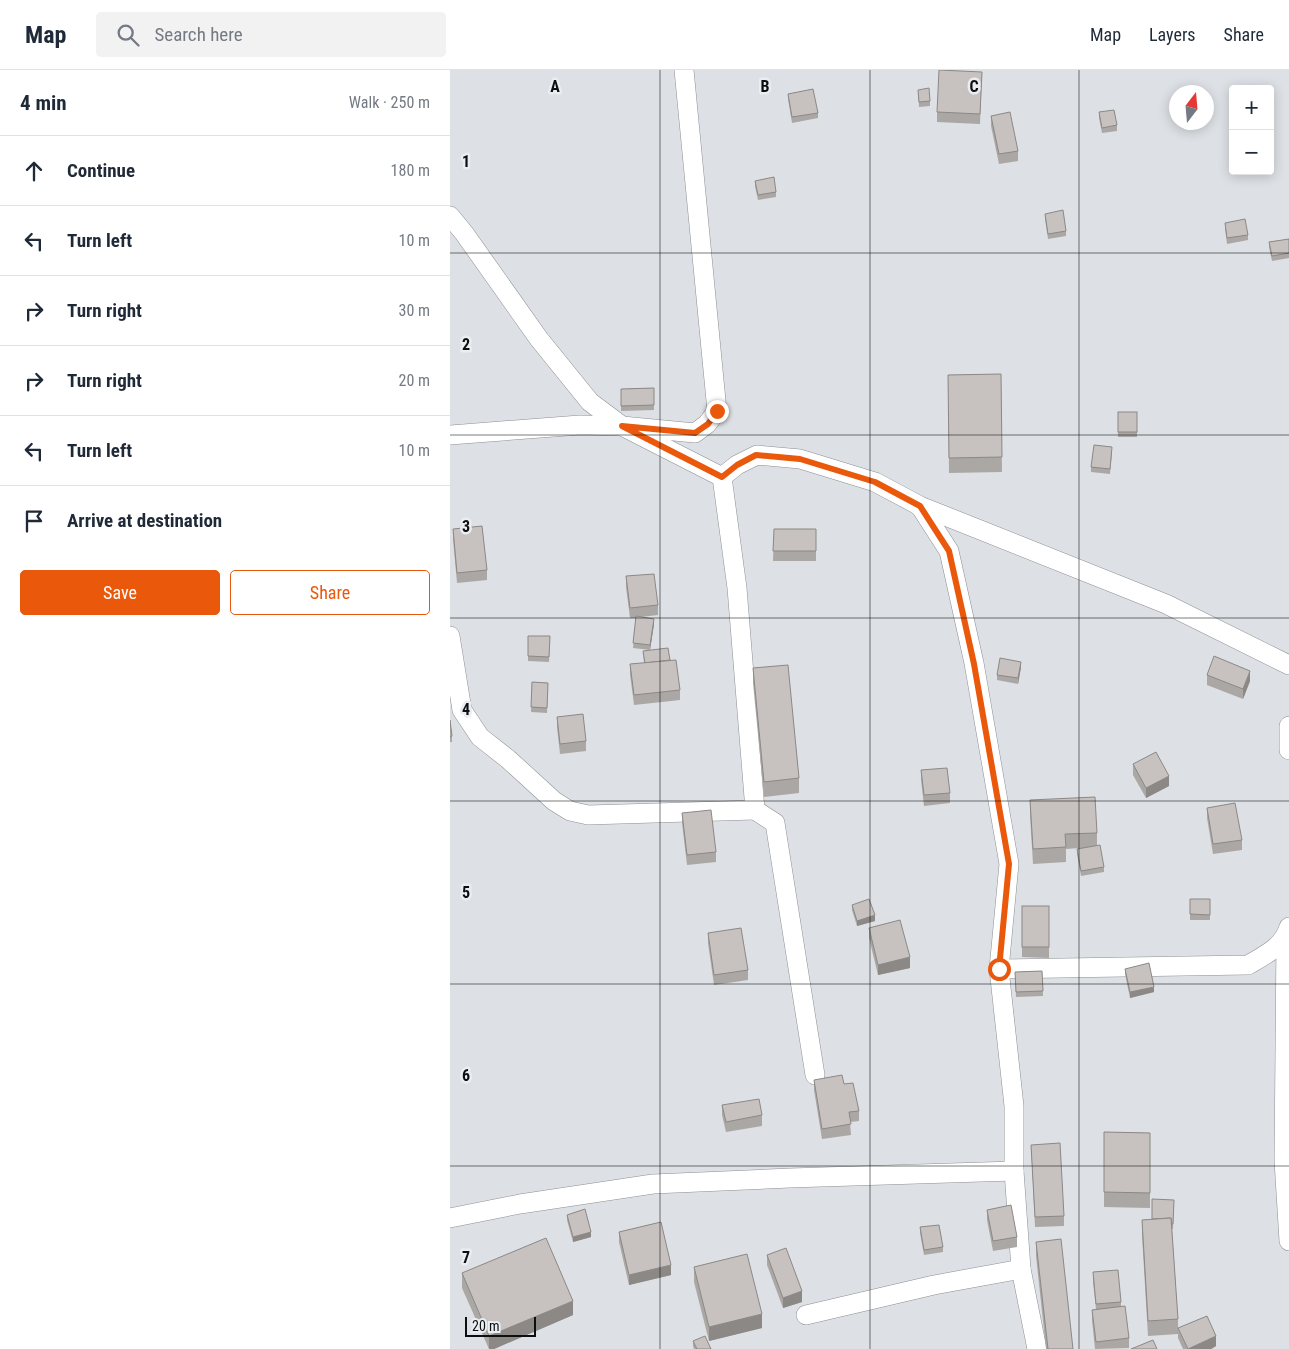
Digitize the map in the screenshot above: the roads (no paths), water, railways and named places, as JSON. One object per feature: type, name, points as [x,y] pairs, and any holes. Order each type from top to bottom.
[{"type":"street","points":[[450,435],[580,425],[622,426],[695,433],[708,424],[717,411],[684,70]]},
{"type":"street","points":[[450,216],[539,339],[590,402],[622,426],[722,477]]},
{"type":"street","points":[[722,477],[737,465],[756,455],[800,459],[875,482],[920,506],[1166,604],[1289,666]]},
{"type":"street","points":[[722,477],[737,588],[755,810]]},
{"type":"street","points":[[920,506],[949,551],[974,664],[1009,864],[999,969],[1014,1106],[1014,1171],[1021,1270],[1036,1349]]},
{"type":"street","points":[[450,636],[462,710],[475,730],[480,737],[508,759],[554,801],[570,811],[588,815],[755,810],[775,823],[815,1075]]},
{"type":"street","points":[[1289,726],[1289,750]]},
{"type":"street","points":[[999,969],[1248,965],[1270,952],[1288,932]]},
{"type":"street","points":[[1288,932],[1284,1161],[1289,1241]]},
{"type":"street","points":[[450,1218],[520,1204],[653,1184],[1014,1171]]},
{"type":"street","points":[[806,1315],[934,1285],[1021,1270]]}]
